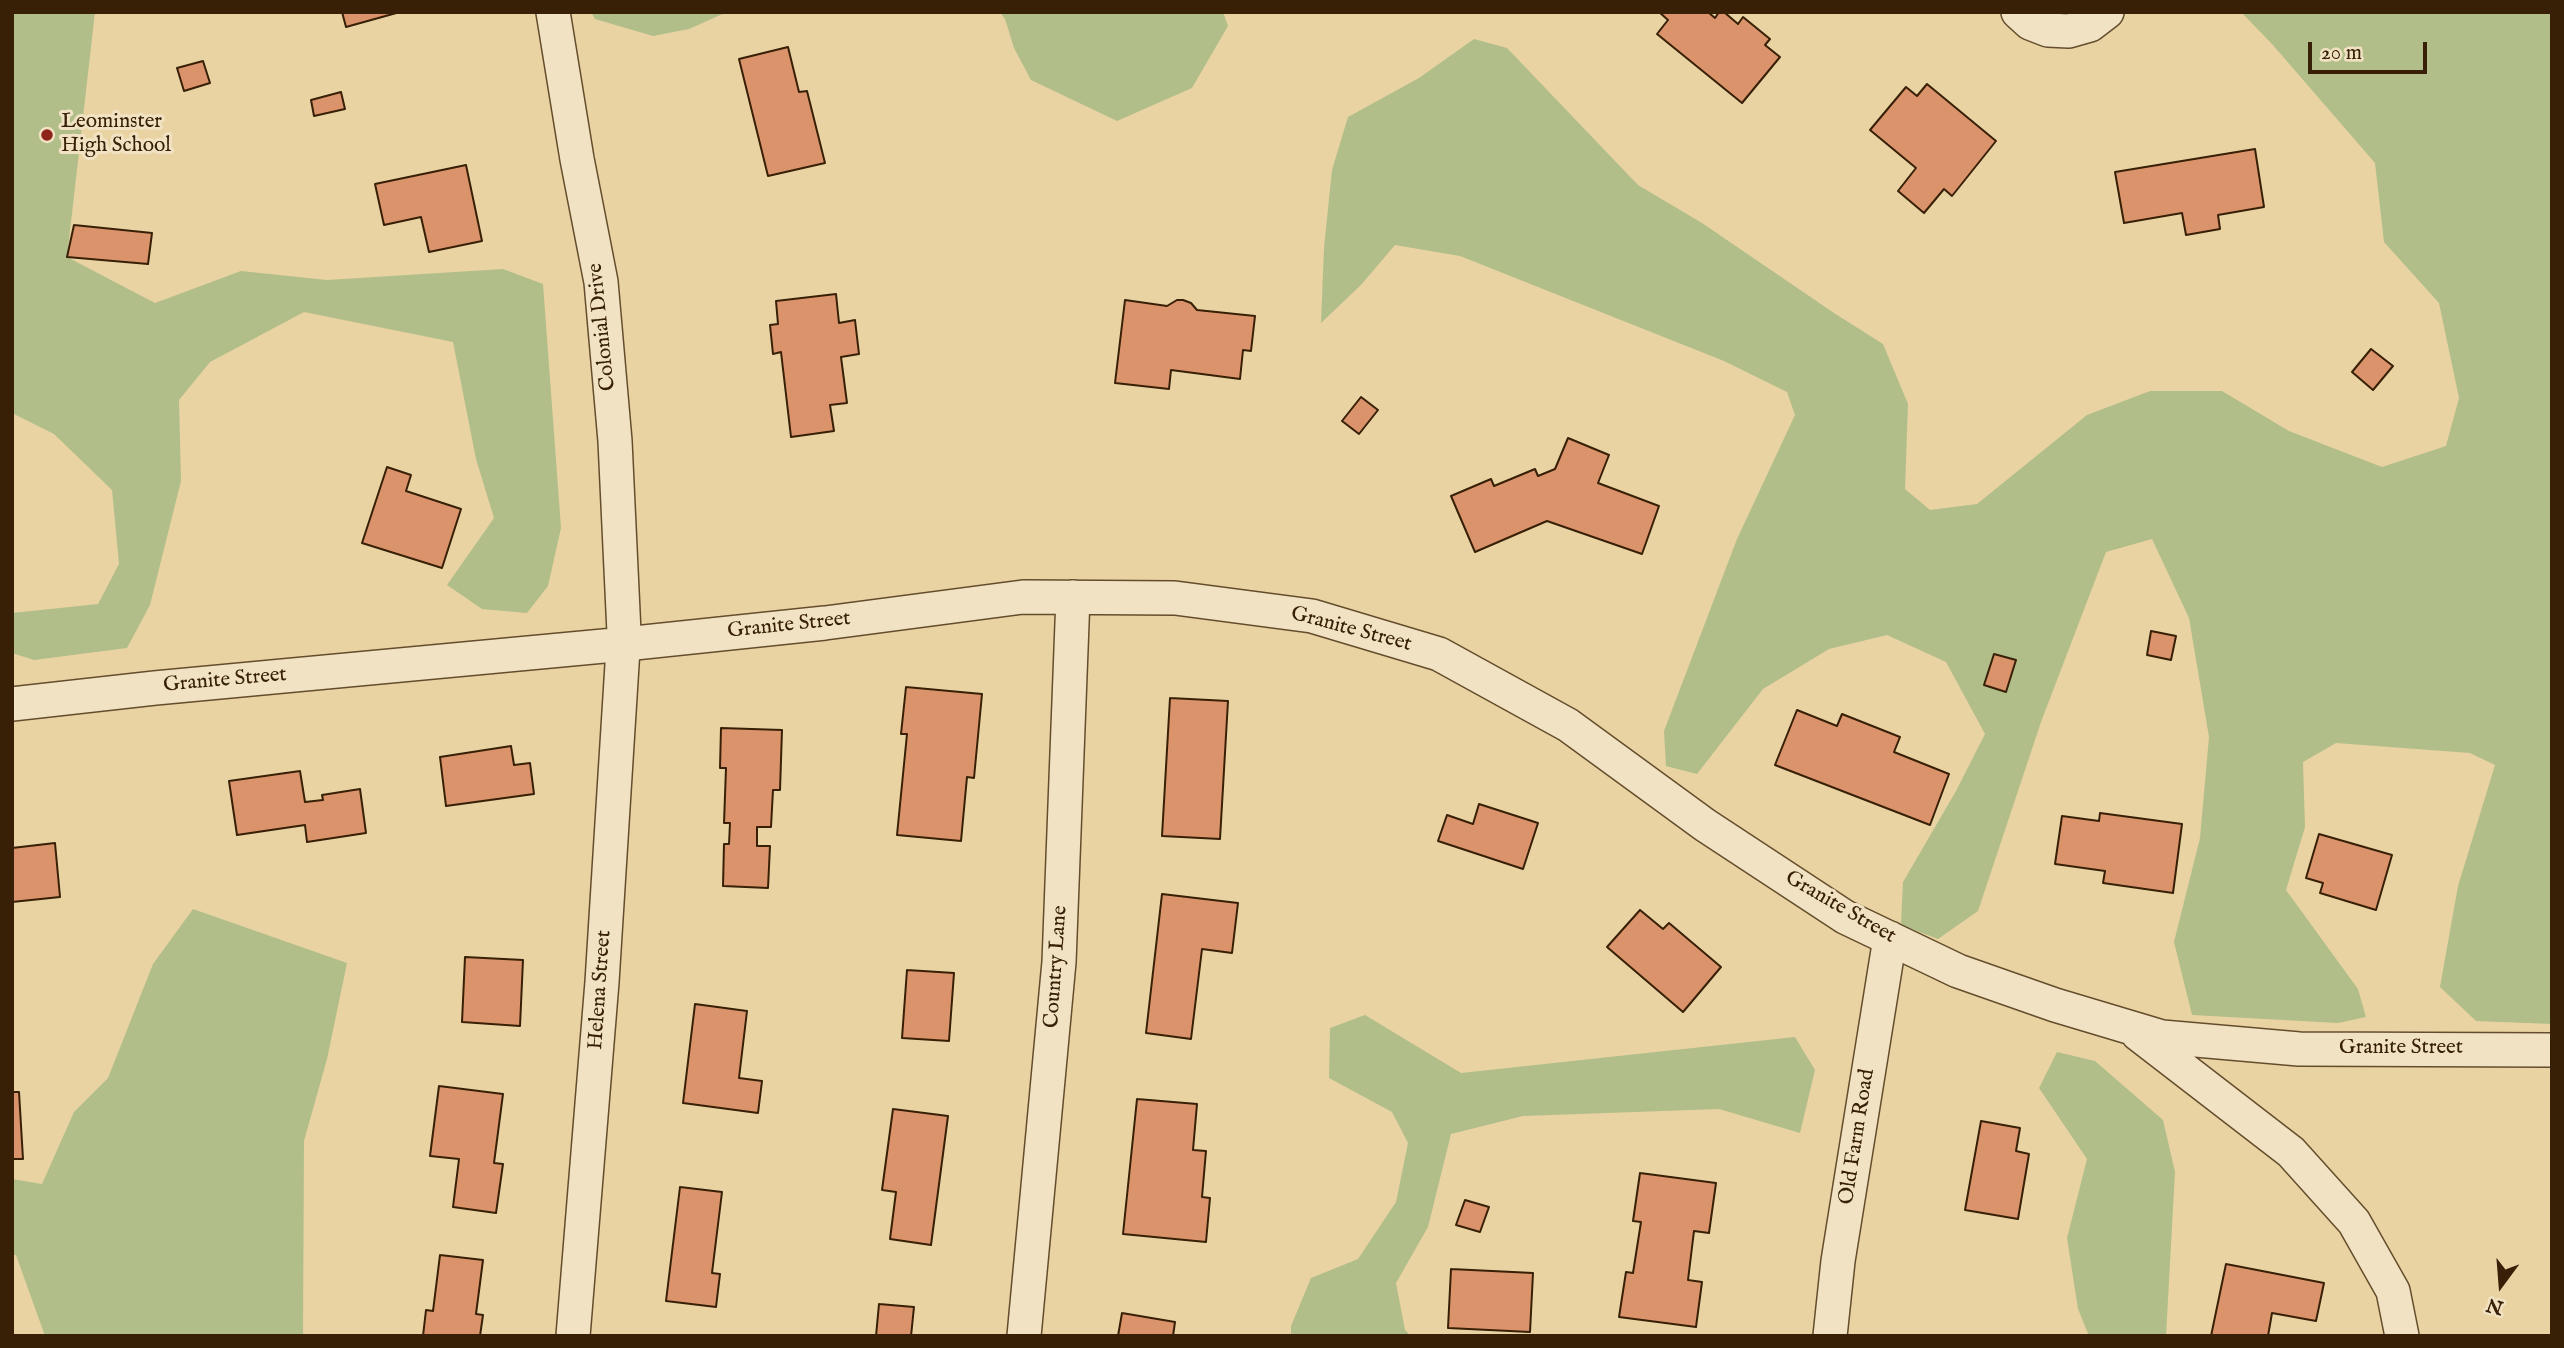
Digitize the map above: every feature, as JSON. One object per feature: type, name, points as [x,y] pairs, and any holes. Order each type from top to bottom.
[{"type":"street","name":"Colonial Drive","points":[[553,12],[577,159],[601,282],[615,442],[623,644]]},
{"type":"street","points":[[2018,12],[2030,23],[2048,30],[2069,31],[2090,25],[2107,12]]},
{"type":"street","name":"Granite Street","points":[[12,704],[623,644],[1023,597],[1175,598],[1312,616],[1439,654],[1568,725],[1705,825],[1845,917],[1958,971],[2055,1005],[2162,1037],[2299,1049],[2552,1050]]},
{"type":"street","name":"Country Lane","points":[[1024,1336],[1059,962],[1073,597]]},
{"type":"street","name":"Helena Street","points":[[573,1336],[602,982],[623,644]]},
{"type":"street","name":"Old Farm Road","points":[[1830,1336],[1839,1261],[1890,938]]},
{"type":"street","points":[[2128,1026],[2291,1152],[2354,1222],[2393,1291],[2402,1336]]},
{"type":"green space","points":[[12,12],[95,12],[67,257],[155,303],[241,271],[327,280],[503,269],[543,284],[561,528],[548,586],[527,613],[482,609],[447,585],[494,518],[476,459],[453,342],[304,312],[210,362],[179,400],[181,481],[150,605],[127,648],[34,660],[12,653],[12,613],[98,604],[119,564],[112,490],[54,434],[12,413]]},
{"type":"green space","points":[[591,12],[727,12],[689,29],[653,36],[595,19]]},
{"type":"green space","points":[[1000,12],[1223,12],[1228,26],[1192,88],[1117,121],[1031,80],[1014,48],[1005,19]]},
{"type":"green space","points":[[2241,12],[2552,12],[2552,1024],[2476,1021],[2440,987],[2458,886],[2495,765],[2470,753],[2336,743],[2303,762],[2305,827],[2286,890],[2358,989],[2366,1017],[2338,1023],[2192,1015],[2174,942],[2200,838],[2209,737],[2189,618],[2152,539],[2106,552],[2041,722],[1978,911],[1938,939],[1901,925],[1903,882],[1956,791],[1985,734],[1946,662],[1887,635],[1829,649],[1763,689],[1697,774],[1666,766],[1664,731],[1737,539],[1795,415],[1787,392],[1724,361],[1460,256],[1395,245],[1361,285],[1321,323],[1324,248],[1332,170],[1348,117],[1419,78],[1474,39],[1507,48],[1638,185],[1702,223],[1883,344],[1908,404],[1905,489],[1930,510],[1977,504],[2087,415],[2150,391],[2222,391],[2289,431],[2382,467],[2446,446],[2459,398],[2439,303],[2384,242],[2375,163]]},
{"type":"green space","points":[[193,909],[347,963],[327,1059],[304,1141],[303,1336],[45,1336],[16,1255],[12,1255],[12,1179],[42,1184],[74,1112],[108,1078],[153,964]]},
{"type":"green space","points":[[1365,1015],[1461,1073],[1795,1037],[1815,1070],[1800,1133],[1719,1109],[1523,1116],[1451,1134],[1428,1227],[1396,1283],[1405,1330],[1411,1336],[1291,1336],[1291,1326],[1311,1278],[1358,1259],[1396,1202],[1408,1143],[1392,1112],[1329,1078],[1330,1028]]},
{"type":"green space","points":[[2057,1052],[2095,1061],[2163,1120],[2175,1172],[2166,1336],[2089,1336],[2078,1309],[2067,1238],[2087,1159],[2039,1088]]},
{"type":"building","points":[[342,12],[400,12],[346,27]]},
{"type":"building","points":[[1659,12],[1708,12],[1715,18],[1719,12],[1724,12],[1738,24],[1743,17],[1770,39],[1765,45],[1780,57],[1742,103],[1657,34],[1668,20]]},
{"type":"building","points":[[788,47],[799,92],[807,91],[825,163],[768,176],[739,59]]},
{"type":"building","points":[[203,61],[210,83],[184,91],[177,68]]},
{"type":"building","points":[[1927,84],[1996,141],[1952,196],[1944,189],[1924,213],[1898,191],[1916,168],[1870,130],[1906,87],[1917,96]]},
{"type":"building","points":[[341,92],[345,109],[314,116],[311,100]]},
{"type":"building","points":[[2255,149],[2264,207],[2218,215],[2220,229],[2186,235],[2182,213],[2124,223],[2115,172]]},
{"type":"building","points":[[466,165],[482,241],[429,252],[421,217],[384,225],[375,184]]},
{"type":"building","points":[[74,225],[152,233],[148,264],[67,257]]},
{"type":"building","points":[[836,294],[839,323],[855,320],[859,354],[841,357],[847,403],[830,405],[834,431],[791,437],[781,352],[773,354],[770,325],[778,324],[776,301]]},
{"type":"building","points":[[1125,300],[1167,306],[1177,300],[1183,300],[1191,303],[1197,310],[1255,316],[1251,351],[1243,350],[1240,379],[1171,370],[1169,389],[1115,383]]},
{"type":"building","points":[[2371,349],[2393,366],[2373,390],[2352,372]]},
{"type":"building","points":[[1361,397],[1378,410],[1359,434],[1342,421]]},
{"type":"building","points":[[1568,438],[1609,455],[1598,483],[1659,506],[1642,554],[1547,521],[1475,552],[1451,496],[1491,479],[1494,486],[1535,469],[1538,476],[1555,469]]},
{"type":"building","points":[[387,467],[411,475],[406,491],[461,509],[442,568],[362,543]]},
{"type":"building","points":[[2151,631],[2176,636],[2171,660],[2147,655]]},
{"type":"building","points":[[1994,654],[2016,660],[2006,692],[1984,685]]},
{"type":"building","points":[[906,687],[982,694],[974,778],[967,777],[961,841],[897,835],[907,734],[901,734]]},
{"type":"building","points":[[1170,698],[1228,701],[1220,839],[1162,836]]},
{"type":"building","points":[[1797,710],[1837,726],[1842,714],[1900,737],[1894,752],[1949,774],[1930,825],[1775,765]]},
{"type":"building","points":[[721,728],[782,730],[780,790],[773,790],[771,827],[757,827],[757,846],[770,846],[768,888],[723,886],[724,844],[729,844],[730,823],[724,823],[726,768],[720,768]]},
{"type":"building","points":[[511,746],[514,765],[530,763],[534,794],[446,806],[440,757]]},
{"type":"building","points":[[300,771],[305,802],[323,800],[322,795],[360,789],[366,833],[307,842],[305,825],[237,835],[229,781]]},
{"type":"building","points":[[1479,804],[1538,823],[1523,869],[1438,841],[1447,815],[1473,824]]},
{"type":"building","points":[[2100,813],[2182,824],[2173,893],[2103,883],[2105,871],[2055,864],[2062,816],[2099,821]]},
{"type":"building","points":[[2319,834],[2392,855],[2376,910],[2320,893],[2323,883],[2306,878]]},
{"type":"building","points":[[55,843],[60,897],[12,902],[12,848]]},
{"type":"building","points":[[1162,894],[1238,903],[1232,953],[1202,949],[1191,1039],[1146,1033]]},
{"type":"building","points":[[1640,910],[1663,929],[1669,923],[1721,967],[1683,1012],[1607,947]]},
{"type":"building","points":[[465,957],[523,960],[520,1026],[462,1022]]},
{"type":"building","points":[[907,970],[954,973],[949,1041],[902,1038]]},
{"type":"building","points":[[695,1004],[747,1011],[739,1078],[762,1081],[758,1113],[683,1103]]},
{"type":"building","points":[[439,1086],[503,1094],[494,1163],[503,1164],[496,1213],[453,1207],[459,1159],[430,1156]]},
{"type":"building","points":[[12,1092],[19,1092],[23,1159],[12,1159]]},
{"type":"building","points":[[1137,1099],[1197,1104],[1193,1150],[1206,1151],[1202,1197],[1210,1198],[1206,1242],[1123,1234]]},
{"type":"building","points":[[893,1109],[948,1116],[931,1245],[890,1239],[896,1192],[882,1190]]},
{"type":"building","points":[[1981,1121],[2020,1128],[2016,1151],[2029,1154],[2018,1219],[1965,1210]]},
{"type":"building","points":[[1640,1173],[1716,1183],[1709,1233],[1694,1231],[1688,1280],[1702,1282],[1696,1327],[1619,1317],[1626,1272],[1633,1273],[1641,1222],[1633,1221]]},
{"type":"building","points":[[680,1187],[722,1192],[712,1273],[720,1274],[716,1307],[666,1301]]},
{"type":"building","points":[[1465,1200],[1489,1207],[1480,1232],[1456,1225]]},
{"type":"building","points":[[440,1255],[483,1260],[476,1314],[483,1315],[480,1336],[423,1336],[426,1310],[433,1311]]},
{"type":"building","points":[[2226,1264],[2324,1283],[2316,1321],[2272,1313],[2268,1336],[2211,1336]]},
{"type":"building","points":[[1451,1269],[1533,1273],[1530,1332],[1448,1328]]},
{"type":"building","points":[[879,1304],[914,1307],[911,1336],[876,1336]]},
{"type":"building","points":[[1122,1313],[1175,1322],[1173,1336],[1118,1336]]},
{"type":"place","name":"Leominster High School","points":[[47,135]]}]
